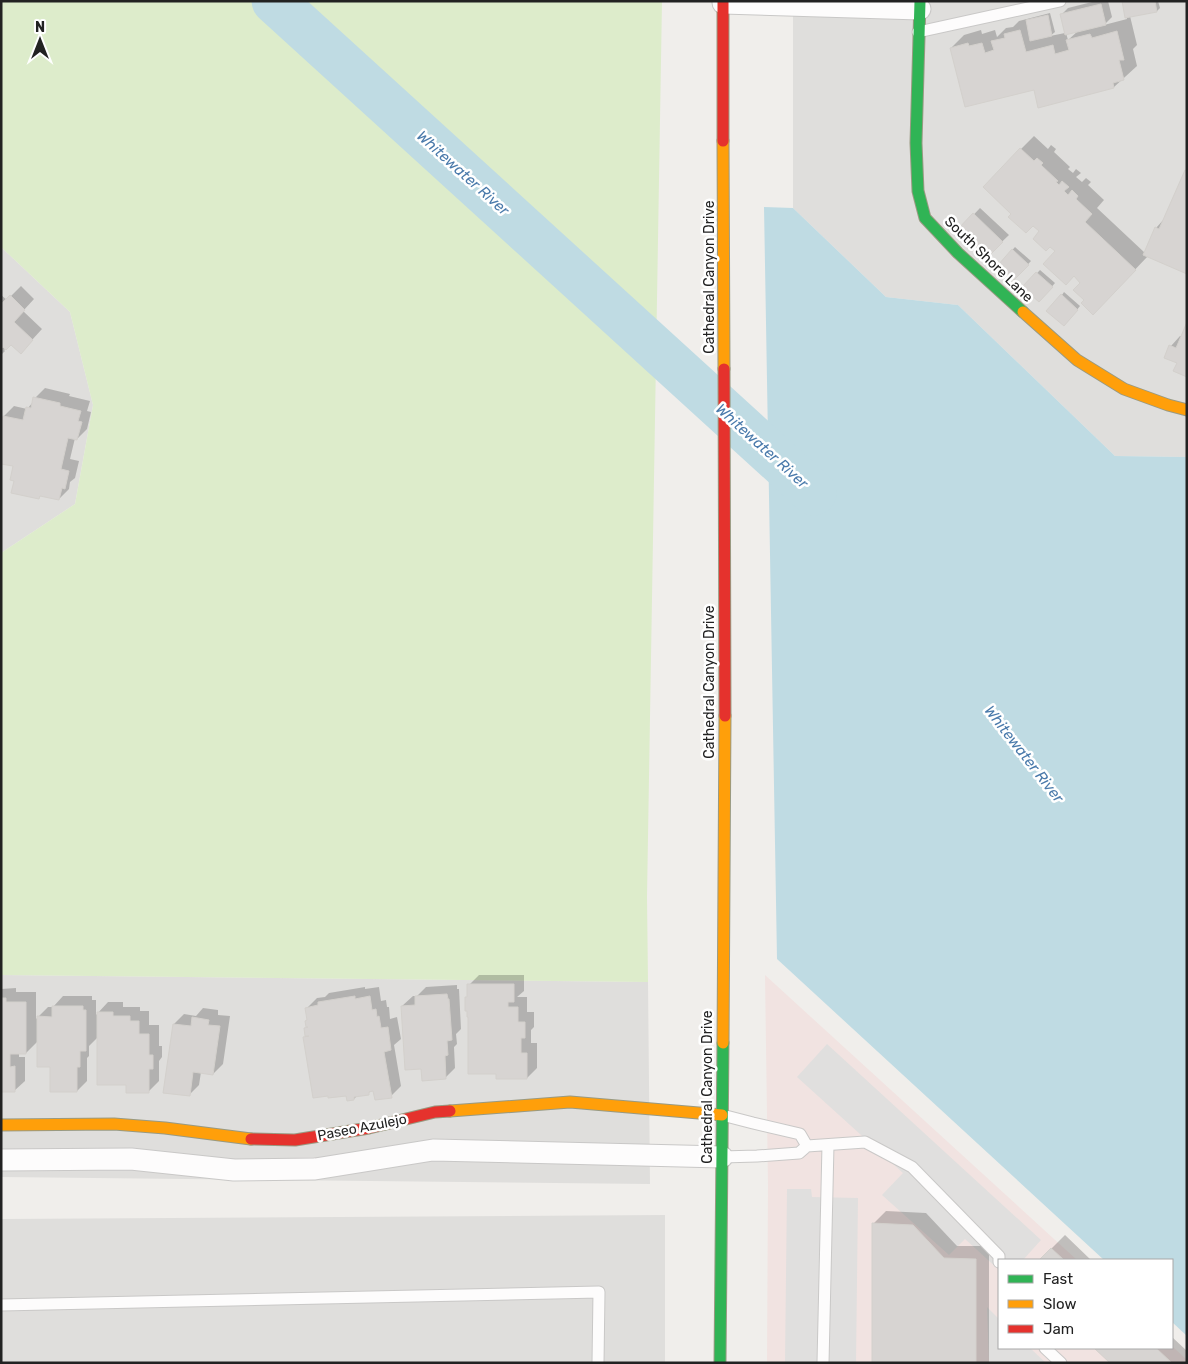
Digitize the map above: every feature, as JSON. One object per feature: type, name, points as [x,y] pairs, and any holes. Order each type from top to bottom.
[{"type":"street","points":[[723,2],[920,5]]},
{"type":"street","name":"Cathedral Canyon Drive","points":[[720,1363],[725,753],[723,2]]},
{"type":"street","name":"South Shore Lane","points":[[920,5],[916,143],[918,191],[925,218],[958,253],[1076,360],[1124,389],[1187,410]]},
{"type":"street","name":"Paseo Azulejo","points":[[1,1125],[114,1124],[165,1128],[244,1139],[295,1140],[369,1128],[435,1112],[570,1102],[722,1115]]},
{"type":"street","points":[[1,1160],[131,1159],[234,1170],[315,1169],[434,1150],[722,1157]]},
{"type":"lane","points":[[918,32],[1060,1]]},
{"type":"lane","points":[[722,1115],[800,1134],[807,1146]]},
{"type":"lane","points":[[722,1157],[798,1153],[807,1146],[865,1142],[912,1166],[999,1256],[999,1259]]},
{"type":"lane","points":[[822,1363],[828,1144]]},
{"type":"lane","points":[[1,1305],[599,1292],[598,1363]]},
{"type":"lane","points":[[1045,1349],[1061,1363]]},
{"type":"shaded area","points":[[793,1],[1187,1],[1187,457],[1115,456],[958,305],[886,297],[793,208]]},
{"type":"shaded area","points":[[1,247],[70,312],[93,405],[75,504],[1,553]]},
{"type":"shaded area","points":[[1,975],[648,982],[650,1184],[1,1177]]},
{"type":"shaded area","points":[[765,975],[1076,1259],[998,1259],[998,1349],[1173,1349],[1173,1347],[1187,1360],[1187,1363],[767,1363],[768,1185]]},
{"type":"shaded area","points":[[827,1044],[1041,1240],[1024,1259],[998,1259],[998,1269],[965,1239],[949,1255],[882,1195],[903,1173],[797,1077]]},
{"type":"shaded area","points":[[787,1189],[811,1189],[812,1197],[858,1198],[856,1363],[785,1363]]},
{"type":"shaded area","points":[[665,1215],[665,1363],[1,1363],[1,1219]]},
{"type":"shaded area","points":[[987,1307],[998,1318],[998,1349],[1031,1349],[1046,1363],[989,1363]]},
{"type":"green space","points":[[1,1],[662,1],[647,897],[648,982],[1,975],[1,553],[75,504],[93,405],[70,312],[1,247]]},
{"type":"water","points":[[764,207],[793,208],[886,297],[958,305],[1115,456],[1187,457],[1187,1336],[1173,1323],[1173,1259],[1103,1259],[777,959]]},
{"type":"building","points":[[1122,1],[1155,1],[1157,12],[1125,18]]},
{"type":"building","points":[[1101,4],[1106,25],[1065,35],[1060,14]]},
{"type":"building","points":[[1048,15],[1052,36],[1030,41],[1026,20]]},
{"type":"building","points":[[1020,30],[1026,52],[1053,45],[1055,54],[1069,50],[1066,40],[1090,34],[1092,38],[1117,31],[1124,60],[1119,60],[1124,80],[1113,83],[1114,88],[1038,108],[1034,90],[965,107],[950,48],[968,43],[969,46],[982,43],[985,53],[994,50],[991,41],[1005,38],[1004,34]]},
{"type":"building","points":[[1020,148],[1034,161],[1037,158],[1043,163],[1041,165],[1058,181],[1056,182],[1059,185],[1062,181],[1069,187],[1064,191],[1068,195],[1072,190],[1078,196],[1076,199],[1092,214],[1085,222],[1136,270],[1093,315],[1081,303],[1084,300],[1073,290],[1080,283],[1074,276],[1066,285],[1043,264],[1055,251],[1050,247],[1046,251],[1033,239],[1039,231],[1033,226],[1026,233],[1008,217],[1011,214],[983,187]]},
{"type":"building","points":[[1185,170],[1187,171],[1187,274],[1143,255],[1155,227],[1159,229]]},
{"type":"building","points":[[973,213],[1003,242],[988,257],[958,229]]},
{"type":"building","points":[[1012,249],[1029,265],[1014,280],[998,265]]},
{"type":"building","points":[[1036,272],[1053,287],[1039,302],[1022,287]]},
{"type":"building","points":[[1061,294],[1078,310],[1064,326],[1046,311]]},
{"type":"building","points":[[10,295],[25,310],[14,322],[33,340],[21,354],[11,345],[6,350],[3,347],[1,349],[1,304]]},
{"type":"building","points":[[1187,322],[1187,377],[1173,371],[1177,363],[1164,358],[1169,345],[1176,348]]},
{"type":"building","points":[[33,397],[60,403],[60,406],[81,411],[78,421],[82,422],[77,440],[68,438],[61,469],[69,471],[65,489],[62,488],[59,500],[40,496],[39,499],[11,493],[14,481],[10,480],[13,466],[1,464],[1,423],[3,416],[23,420],[26,407],[31,408]]},
{"type":"building","points":[[467,984],[514,984],[514,1002],[508,1002],[508,1007],[518,1007],[518,1022],[525,1022],[525,1038],[521,1038],[521,1053],[527,1053],[527,1079],[496,1079],[496,1074],[468,1074],[468,1017],[467,1011],[465,1011]]},
{"type":"building","points":[[447,994],[452,1040],[447,1041],[448,1055],[445,1056],[446,1079],[422,1081],[421,1069],[405,1070],[401,1006],[415,1005],[415,996]]},
{"type":"building","points":[[355,996],[355,999],[370,996],[372,1010],[376,1009],[381,1028],[388,1027],[391,1050],[384,1052],[392,1098],[375,1100],[373,1091],[369,1092],[369,1095],[354,1097],[354,1100],[347,1101],[346,1096],[313,1098],[303,1037],[309,1036],[305,1036],[304,1028],[308,1027],[306,1027],[305,1021],[307,1020],[305,1008],[318,1005],[318,1002]]},
{"type":"building","points":[[1,998],[6,998],[6,1002],[26,1002],[26,1054],[10,1054],[10,1067],[15,1066],[15,1092],[1,1092]]},
{"type":"building","points":[[52,1006],[83,1006],[83,1010],[86,1010],[86,1051],[80,1051],[80,1067],[77,1067],[77,1092],[50,1092],[50,1067],[37,1067],[37,1016],[52,1017]]},
{"type":"building","points":[[97,1012],[113,1012],[113,1016],[130,1016],[130,1021],[139,1021],[139,1034],[149,1034],[149,1055],[153,1055],[153,1069],[149,1069],[149,1093],[126,1093],[126,1085],[97,1085]]},
{"type":"building","points":[[192,1017],[209,1020],[208,1025],[220,1026],[213,1075],[193,1072],[190,1096],[163,1093],[173,1024],[191,1026]]},
{"type":"building","points":[[872,1223],[913,1225],[944,1258],[976,1259],[976,1363],[872,1363]]},
{"type":"building","points":[[1051,1248],[1063,1259],[1040,1259]]},
{"type":"building","points":[[1095,1349],[1157,1349],[1172,1363],[1110,1363]]},
{"type":"waterway","name":"Whitewater River","points":[[274,1],[814,493]]},
{"type":"traffic: fast","points":[[920,1],[916,143],[918,191],[925,218],[958,253],[1023,312]]},
{"type":"traffic: fast","points":[[720,1363],[723,1043]]},
{"type":"traffic: slow","points":[[723,141],[724,369]]},
{"type":"traffic: slow","points":[[1023,312],[1077,360],[1124,389],[1187,410]]},
{"type":"traffic: slow","points":[[723,1043],[725,716]]},
{"type":"traffic: slow","points":[[450,1111],[570,1102],[722,1115]]},
{"type":"traffic: slow","points":[[1,1125],[114,1124],[165,1128],[251,1139]]},
{"type":"traffic: jam","points":[[723,1],[723,141]]},
{"type":"traffic: jam","points":[[724,369],[725,716]]},
{"type":"traffic: jam","points":[[251,1139],[295,1140],[369,1128],[435,1112],[450,1111]]}]
